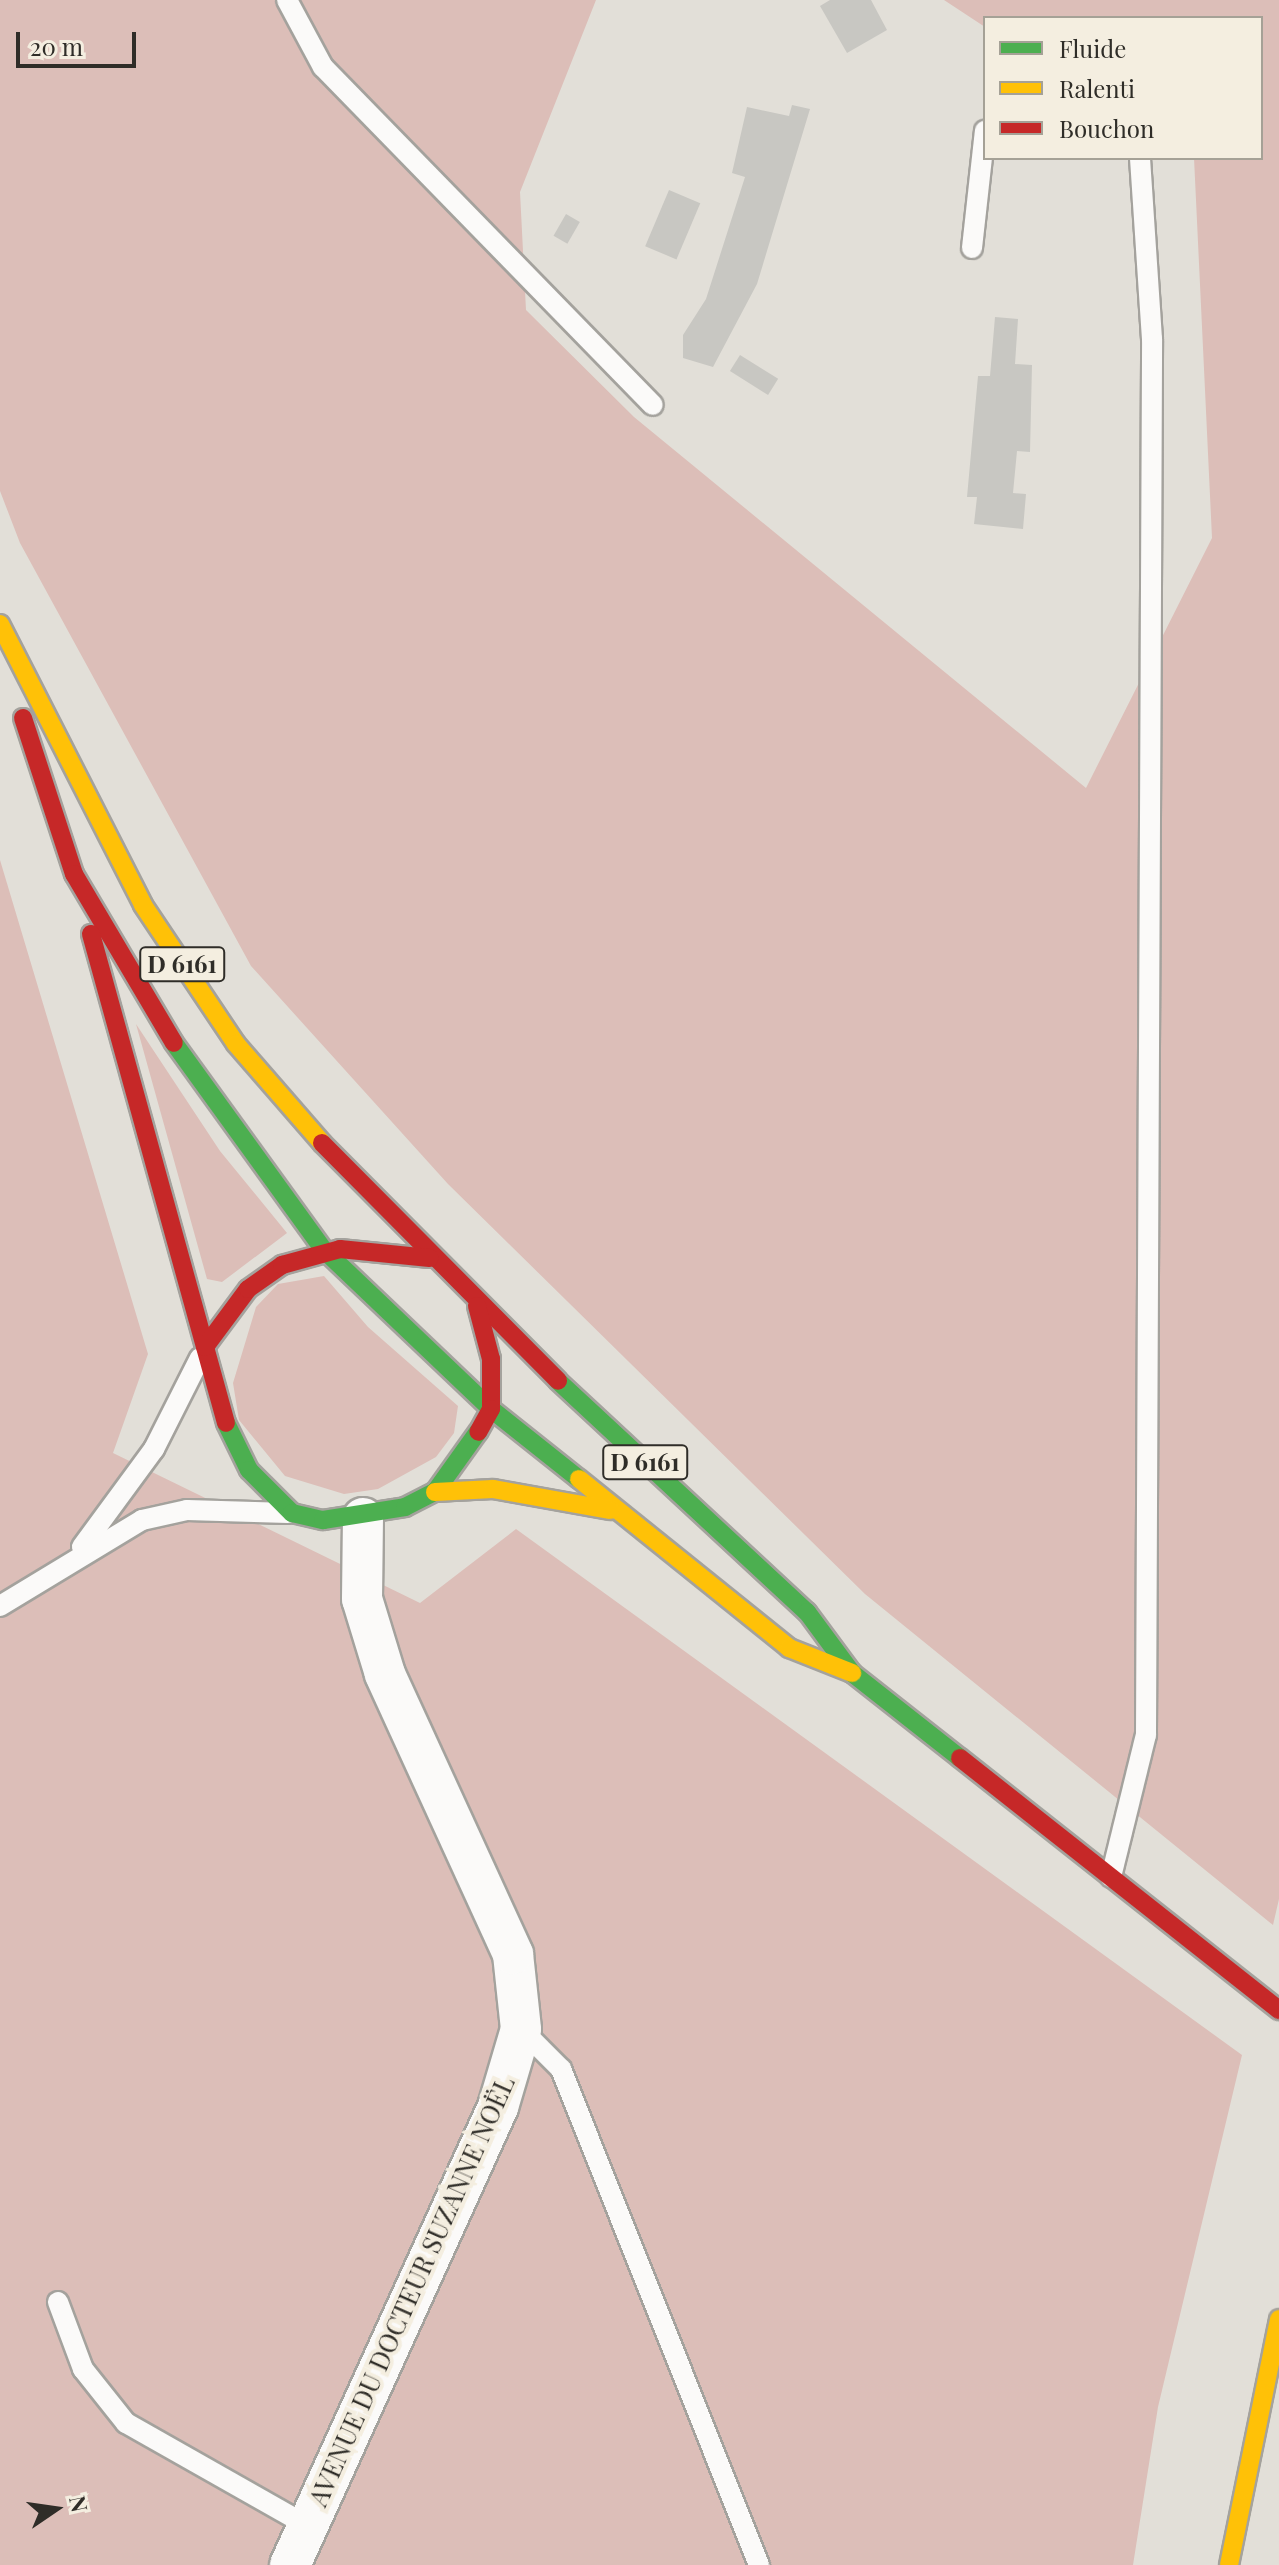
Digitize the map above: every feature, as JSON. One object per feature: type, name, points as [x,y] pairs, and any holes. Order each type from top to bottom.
[{"type":"main road","name":"D 6161","points":[[0,624],[143,905],[236,1044],[430,1258],[477,1306],[807,1612],[852,1673],[1279,2010]]},
{"type":"main road","name":"D 6161","points":[[0,647],[74,874],[221,1414],[249,1470],[292,1513],[363,1518],[435,1492],[559,1496],[628,1515]]},
{"type":"main road","name":"D 6161","points":[[74,874],[201,1090],[324,1250],[491,1409],[628,1515],[789,1648],[852,1673]]},
{"type":"main road","points":[[205,1347],[248,1289],[282,1265],[324,1250],[378,1247],[430,1258]]},
{"type":"main road","name":"D 6161","points":[[435,1492],[475,1445],[491,1409],[491,1359],[477,1306]]},
{"type":"main road","points":[[1229,2565],[1279,2319]]},
{"type":"street","name":"AVENUE DU DOCTEUR SUZANNE NOËL","points":[[290,2565],[498,2107],[521,2029],[513,1954],[385,1674],[362,1599],[363,1518]]},
{"type":"lane","points":[[287,0],[323,67],[653,405]]},
{"type":"lane","points":[[972,248],[983,149]]},
{"type":"lane","points":[[1111,1877],[1146,1735],[1152,339],[1140,160]]},
{"type":"lane","points":[[77,1554],[154,1449],[205,1347]]},
{"type":"lane","points":[[0,1606],[77,1554],[142,1520],[187,1510],[292,1513]]},
{"type":"lane","points":[[521,2029],[561,2069],[759,2565]]},
{"type":"lane","points":[[58,2302],[83,2369],[126,2423],[308,2526]]},
{"type":"shaded area","points":[[0,0],[596,0],[520,192],[526,310],[634,417],[1086,788],[1212,538],[1194,160],[1263,160],[1263,16],[983,16],[983,26],[944,0],[1279,0],[1279,1899],[1273,1925],[865,1594],[448,1184],[251,966],[20,543],[0,491]]},
{"type":"shaded area","points":[[0,860],[148,1354],[113,1453],[420,1603],[516,1529],[1242,2055],[1158,2407],[1133,2565],[0,2565]]},
{"type":"shaded area","points":[[136,1024],[220,1151],[287,1233],[222,1282],[207,1279]]},
{"type":"shaded area","points":[[324,1276],[368,1327],[458,1406],[454,1433],[436,1457],[378,1489],[344,1494],[285,1476],[239,1420],[233,1383],[256,1307],[278,1284]]},
{"type":"building","points":[[830,0],[871,0],[887,30],[847,53],[820,6]]},
{"type":"building","points":[[792,105],[810,109],[757,284],[713,367],[683,358],[683,335],[706,299],[745,177],[732,173],[747,107],[789,116]]},
{"type":"building","points":[[669,190],[700,203],[676,259],[645,246]]},
{"type":"building","points":[[566,214],[580,222],[567,244],[554,236]]},
{"type":"building","points":[[995,317],[1018,319],[1015,364],[1032,365],[1030,452],[1017,451],[1013,493],[1026,494],[1023,529],[974,524],[977,497],[967,497],[978,376],[990,376]]},
{"type":"building","points":[[740,355],[778,379],[768,395],[730,371]]},
{"type":"traffic: fast","points":[[174,1043],[324,1250],[491,1409],[579,1479]]},
{"type":"traffic: fast","points":[[558,1381],[807,1612],[852,1673],[960,1758]]},
{"type":"traffic: fast","points":[[226,1423],[249,1470],[292,1513],[323,1520],[405,1507],[435,1492],[478,1432]]},
{"type":"traffic: slow","points":[[0,624],[143,905],[236,1044],[322,1143]]},
{"type":"traffic: slow","points":[[579,1479],[789,1648],[852,1673]]},
{"type":"traffic: slow","points":[[435,1492],[493,1489],[610,1510]]},
{"type":"traffic: slow","points":[[1229,2565],[1279,2319]]},
{"type":"traffic: jam","points":[[23,718],[74,874],[174,1043]]},
{"type":"traffic: jam","points":[[91,934],[226,1423]]},
{"type":"traffic: jam","points":[[322,1143],[558,1381]]},
{"type":"traffic: jam","points":[[205,1347],[248,1289],[282,1265],[340,1249],[430,1258]]},
{"type":"traffic: jam","points":[[477,1306],[491,1359],[491,1409],[478,1432]]},
{"type":"traffic: jam","points":[[960,1758],[1279,2010]]}]
